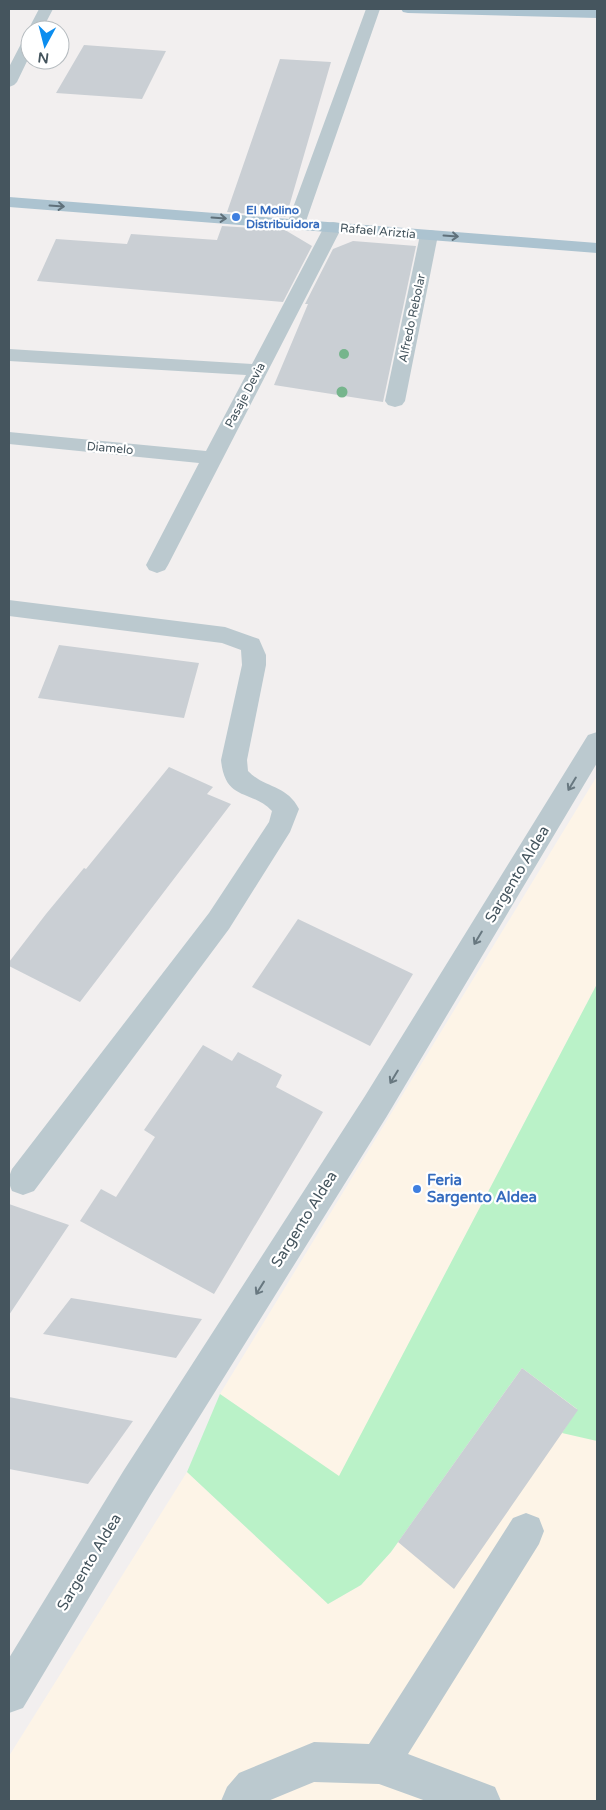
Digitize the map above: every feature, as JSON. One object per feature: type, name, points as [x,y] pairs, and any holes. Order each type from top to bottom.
[{"type":"main road","points":[[408,9],[597,14]]},
{"type":"main road","name":"Rafael Ariztía","points":[[9,202],[597,248]]},
{"type":"street","points":[[296,224],[374,9]]},
{"type":"street","points":[[9,82],[20,60]]},
{"type":"street","name":"Pasaje Devia","points":[[158,565],[333,227]]},
{"type":"street","name":"Alfredo Rebolar","points":[[395,401],[429,235]]},
{"type":"street","points":[[9,355],[258,370]]},
{"type":"street","name":"Diamelo","points":[[9,438],[212,458]]},
{"type":"street","points":[[9,608],[225,635],[251,645],[254,654],[254,665],[234,760],[234,773],[245,785],[276,797],[283,803],[286,809],[281,825],[219,921],[23,1180]]},
{"type":"street","name":"Sargento Aldea","points":[[9,1694],[137,1483],[376,1106],[597,742]]},
{"type":"street","points":[[379,1764],[526,1531]]},
{"type":"street","points":[[241,1801],[253,1787],[314,1762],[379,1764],[481,1801]]},
{"type":"shaded area","name":"Feria Sargento Aldea","points":[[597,776],[597,984],[339,1477],[220,1394]]},
{"type":"shaded area","points":[[597,1256],[597,1801],[9,1801],[9,1756],[187,1472],[328,1604],[361,1585],[391,1552],[522,1368]]},
{"type":"green space","points":[[597,984],[597,1441],[562,1433],[577,1409],[522,1368],[391,1552],[361,1585],[328,1604],[187,1472],[220,1394],[339,1476]]},
{"type":"building","points":[[84,45],[166,51],[142,99],[56,93]]},
{"type":"building","points":[[280,59],[331,62],[286,217],[227,212]]},
{"type":"building","points":[[222,226],[285,230],[312,246],[283,302],[37,281],[56,239],[127,244],[131,234],[217,240]]},
{"type":"building","points":[[353,241],[416,246],[383,402],[274,385],[308,304],[305,304],[333,249]]},
{"type":"building","points":[[59,645],[199,663],[184,718],[38,698]]},
{"type":"building","points":[[169,767],[213,787],[207,794],[231,804],[80,1002],[9,966],[9,962],[46,914],[84,868],[86,869]]},
{"type":"building","points":[[298,919],[413,974],[370,1046],[252,987]]},
{"type":"building","points":[[203,1045],[232,1061],[238,1052],[282,1075],[276,1087],[323,1112],[214,1294],[80,1221],[101,1189],[116,1197],[155,1137],[144,1130]]},
{"type":"building","points":[[9,1204],[69,1225],[9,1315]]},
{"type":"building","points":[[71,1298],[202,1319],[176,1358],[43,1334]]},
{"type":"building","points":[[522,1368],[578,1410],[454,1589],[398,1542]]},
{"type":"building","points":[[9,1397],[133,1421],[88,1484],[9,1469]]},
{"type":"place","name":"El Molino Distribuidora","points":[[236,217]]},
{"type":"place","name":"Feria Sargento Aldea","points":[[417,1189]]}]
